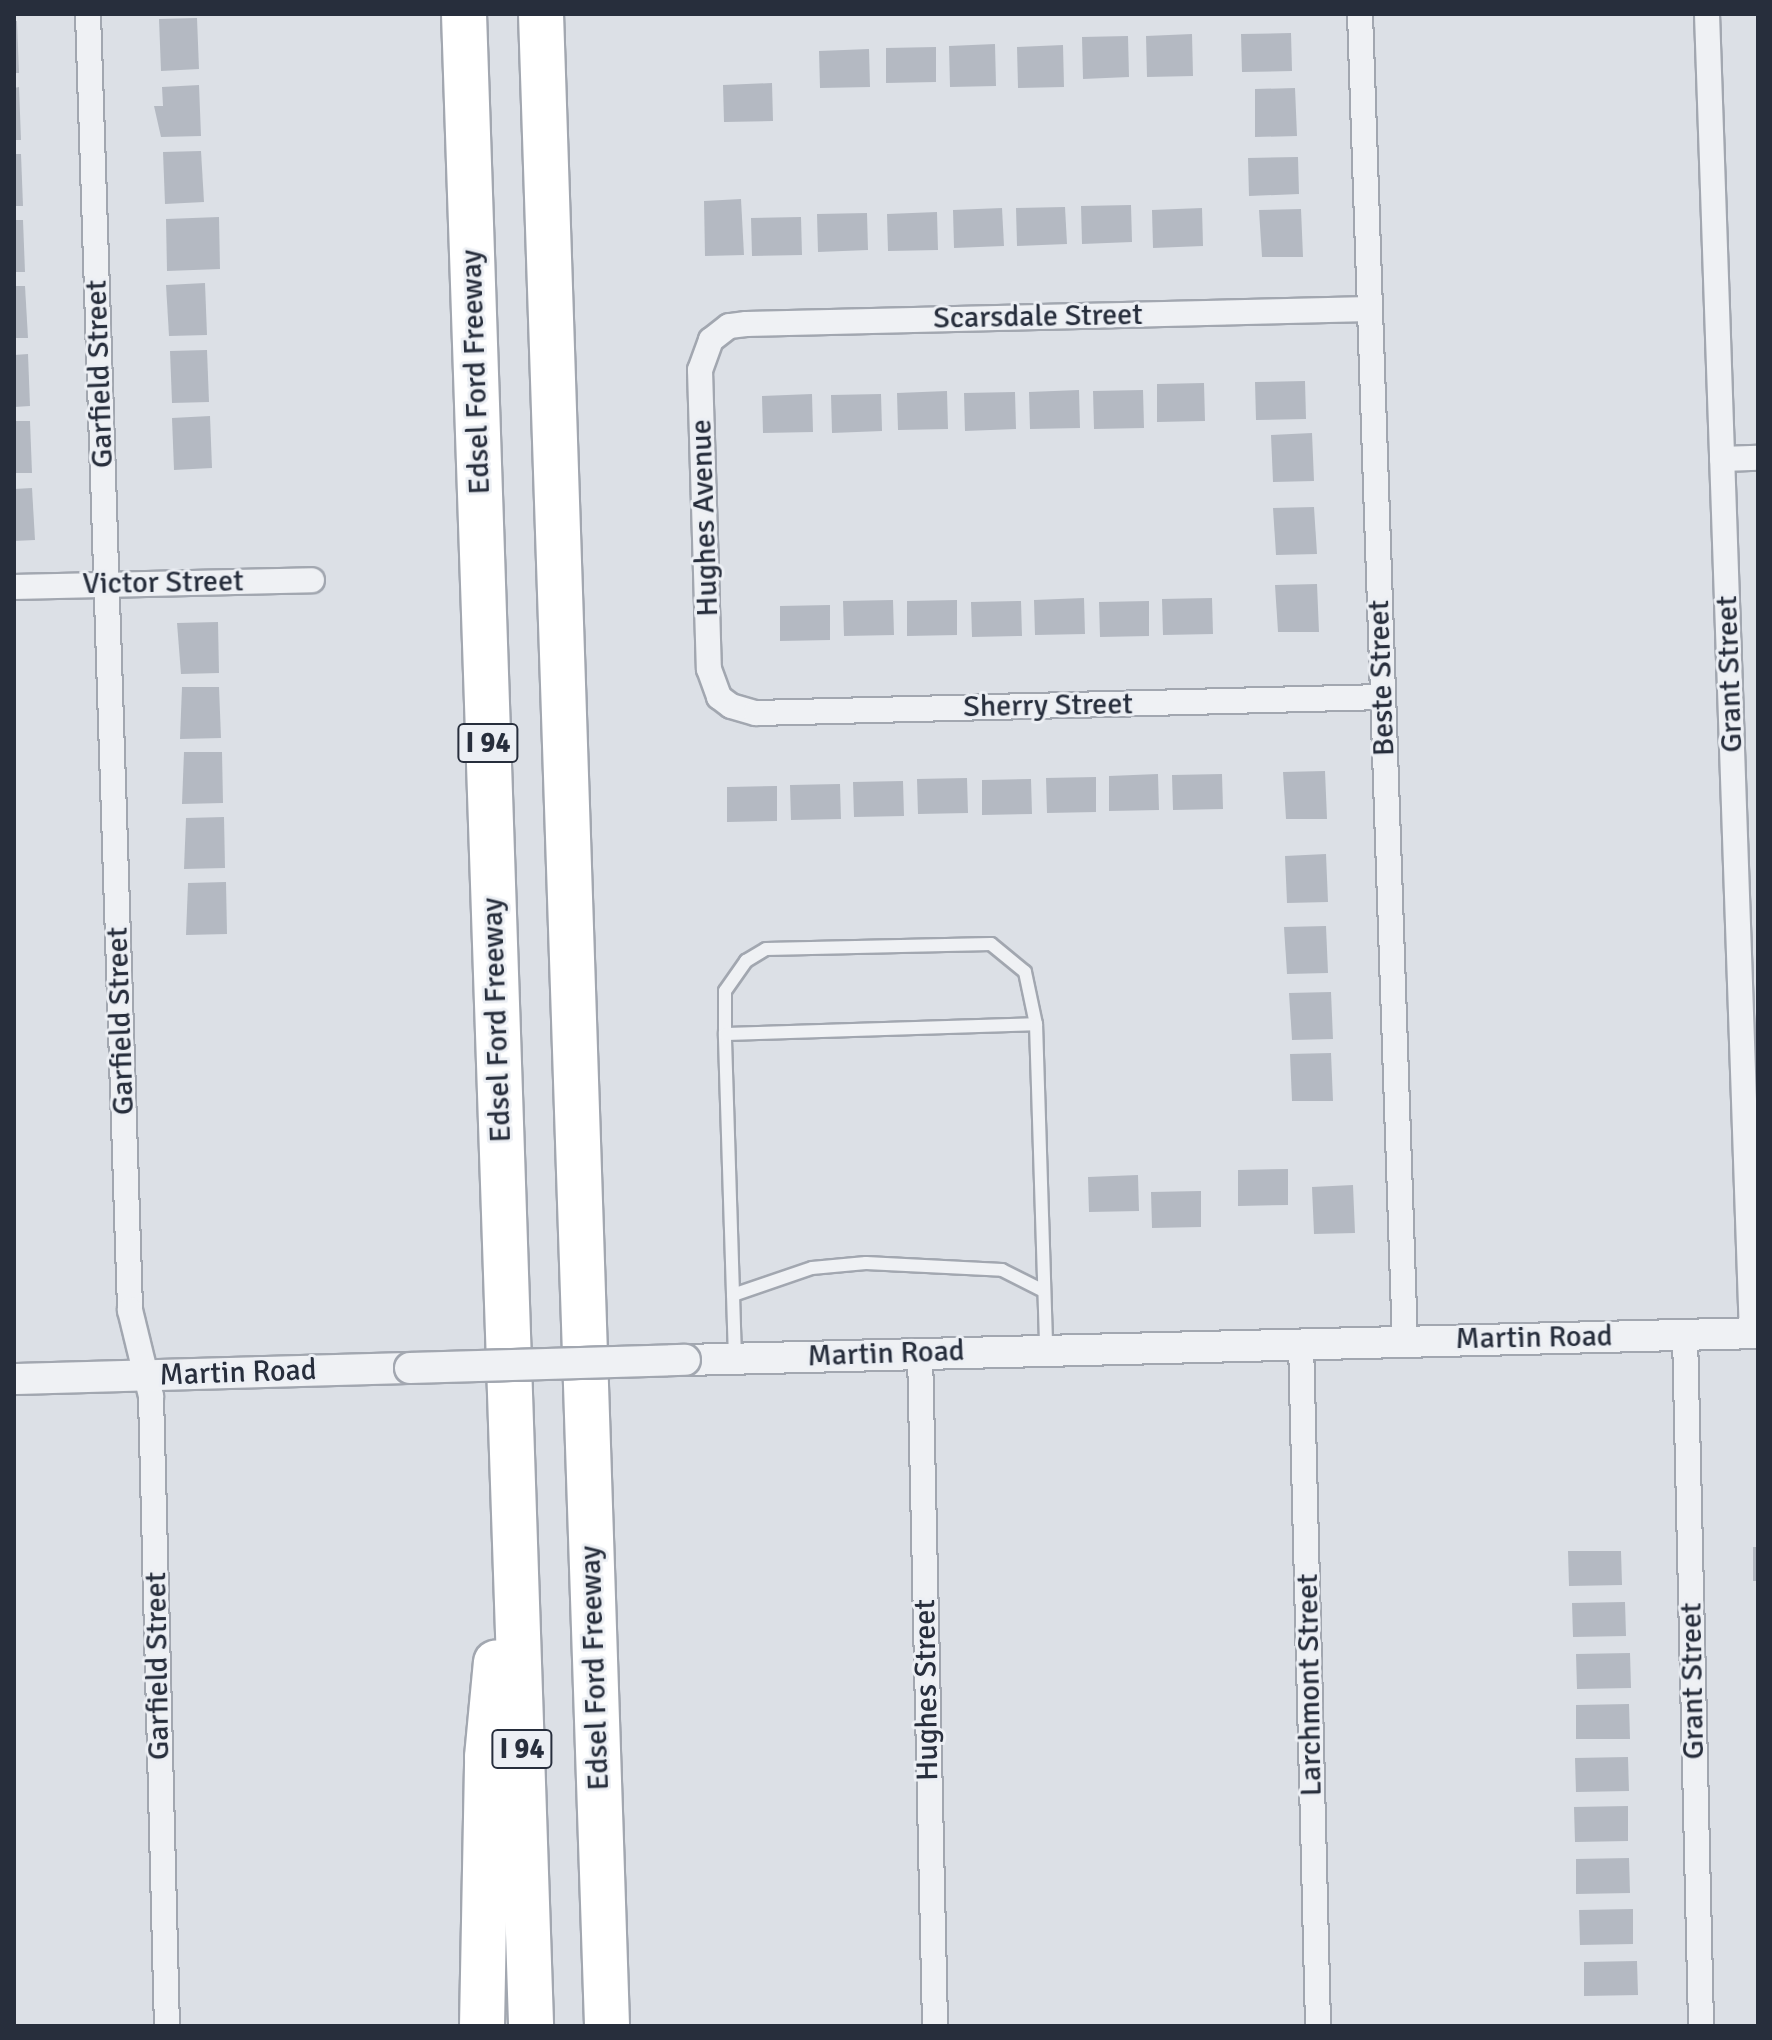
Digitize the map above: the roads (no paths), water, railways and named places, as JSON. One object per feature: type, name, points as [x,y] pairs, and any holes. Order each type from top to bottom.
[{"type":"highway","name":"Edsel Ford Freeway","points":[[464,14],[531,2026]]},
{"type":"highway","name":"Edsel Ford Freeway","points":[[541,14],[607,2026]]},
{"type":"highway","points":[[482,2026],[487,1757],[513,1473]]},
{"type":"street","name":"Garfield Street","points":[[88,14],[130,1310],[146,1376],[167,2026]]},
{"type":"street","name":"Beste Street","points":[[1360,14],[1405,1341]]},
{"type":"street","name":"Grant Street","points":[[1707,14],[1755,1333]]},
{"type":"street","name":"Scarsdale Street","points":[[711,340],[729,326],[746,324],[1370,309]]},
{"type":"street","name":"Hughes Avenue","points":[[711,340],[700,370],[709,669],[719,697]]},
{"type":"street","points":[[1722,459],[1758,458]]},
{"type":"street","name":"Victor Street","points":[[14,587],[312,580]]},
{"type":"street","name":"Sherry Street","points":[[719,697],[731,706],[756,713],[1382,697]]},
{"type":"street","name":"Martin Road","points":[[14,1379],[1046,1349],[1755,1333]]},
{"type":"street","name":"Grant Street","points":[[1685,1335],[1701,2026]]},
{"type":"street","name":"Larchmont Street","points":[[1301,1343],[1318,2026]]},
{"type":"street","name":"Hughes Street","points":[[920,1353],[935,2026]]},
{"type":"lane","points":[[735,1358],[725,991],[746,961],[766,949],[991,944],[1025,972],[1036,1024],[1046,1349]]},
{"type":"lane","points":[[725,1034],[1036,1024]]},
{"type":"lane","points":[[733,1295],[812,1268],[866,1263],[957,1264],[1002,1270],[1044,1291]]}]
